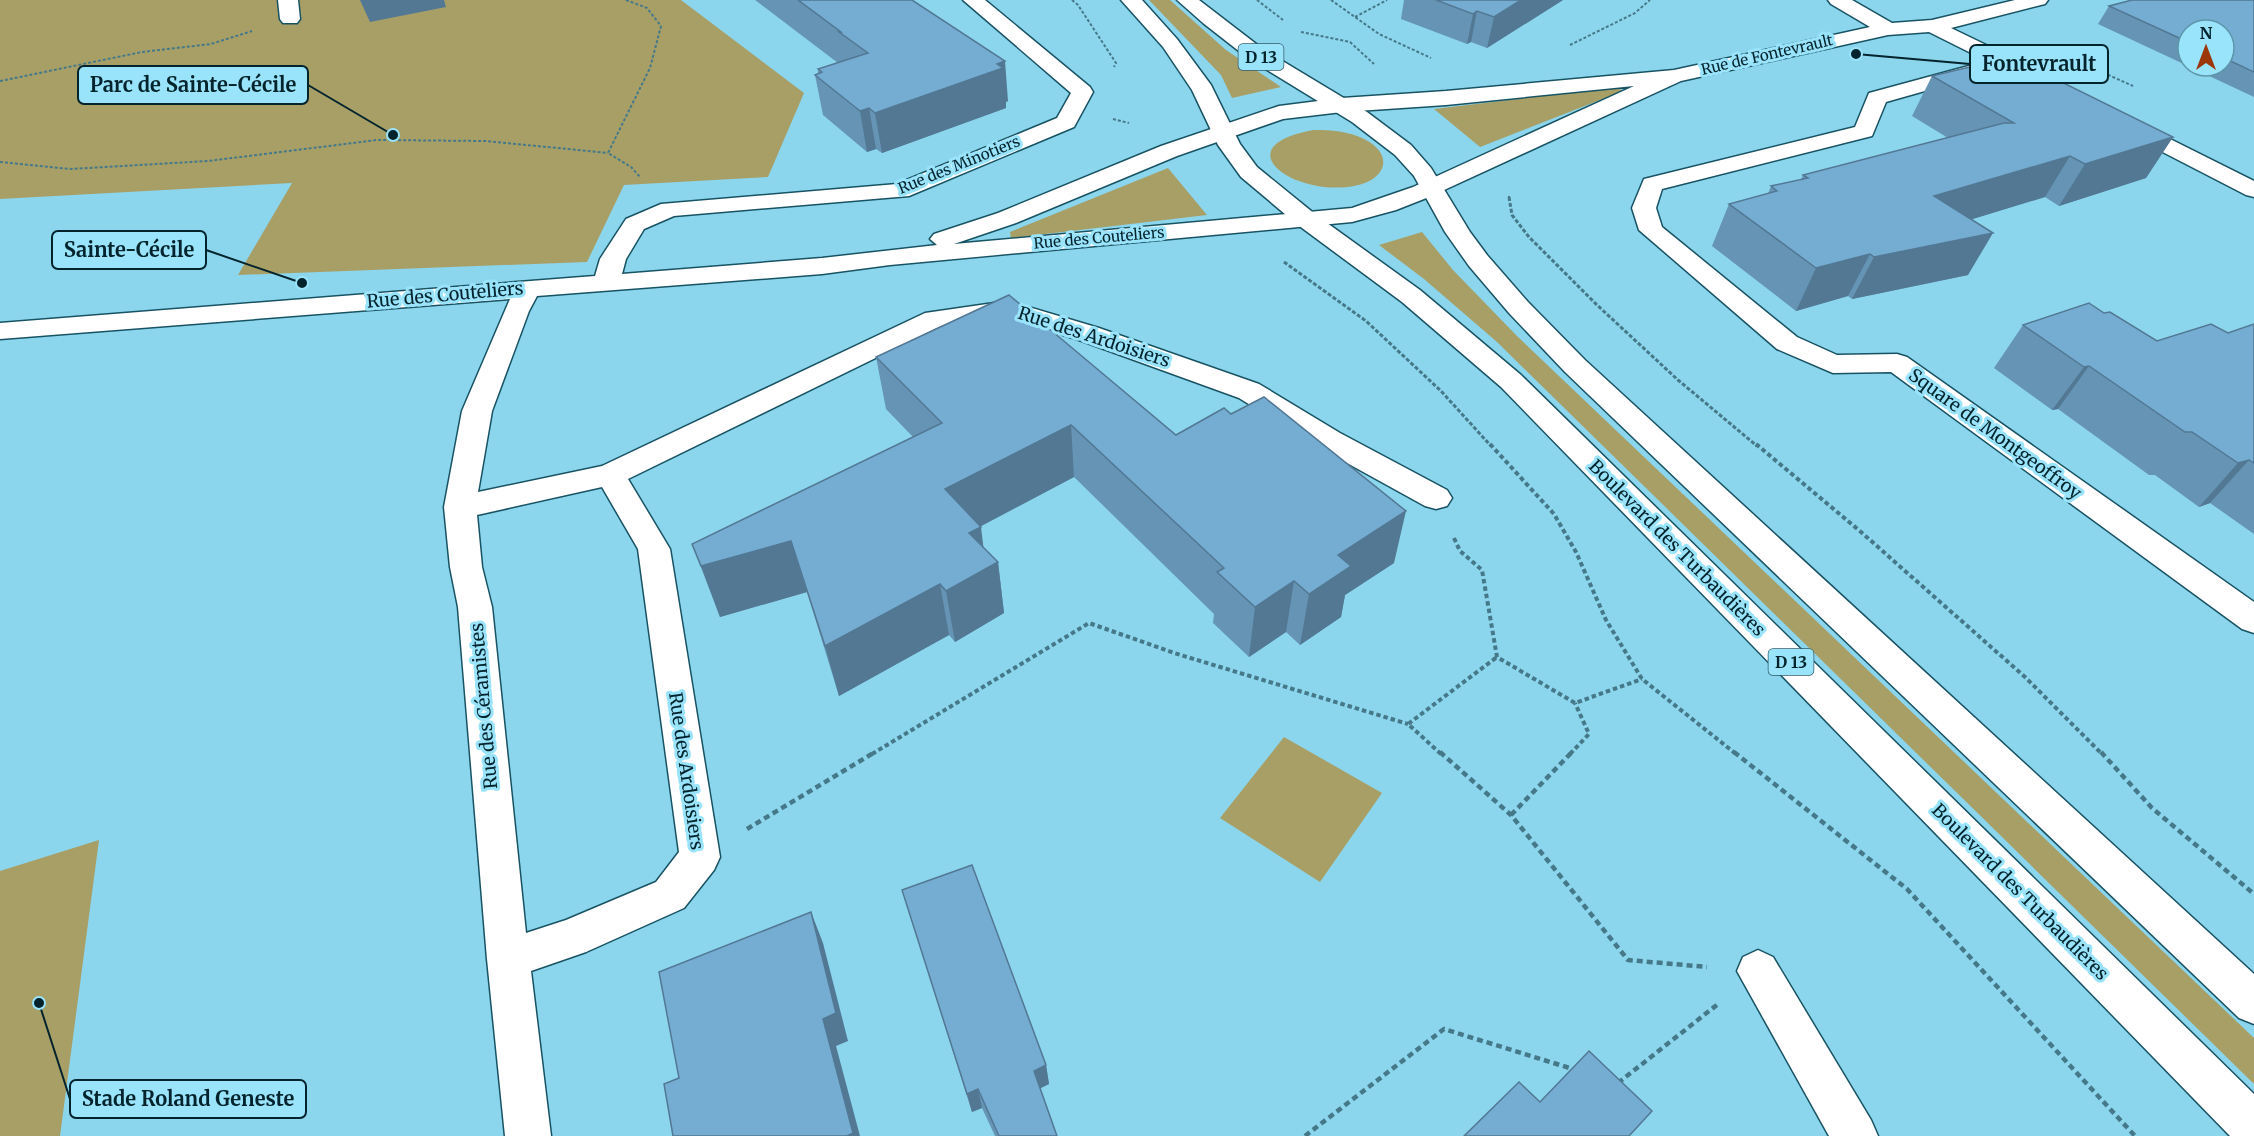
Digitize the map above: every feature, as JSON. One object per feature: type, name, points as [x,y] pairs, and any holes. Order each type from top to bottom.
[{"type":"street","name":"Rue des Minotiers","points":[[606,284],[613,259],[635,224],[670,209],[901,191],[1066,122],[1082,92],[973,0]]},
{"type":"street","name":"Boulevard des Turbaudières","points":[[1131,0],[1170,43],[1203,90],[1222,131],[1238,159],[1249,172],[1307,220],[1411,296],[1511,381],[2254,1127]]},
{"type":"street","name":"D 13","points":[[1187,0],[1225,32],[1282,71],[1373,125],[1403,150],[1435,188],[1464,241],[1490,276],[1575,366],[2254,1003]]},
{"type":"street","points":[[1838,0],[1888,29]]},
{"type":"street","name":"Rue de Fontevrault","points":[[1342,105],[1446,98],[1674,76],[1888,29],[1932,26],[2037,0]]},
{"type":"street","name":"Square de Montgeoffroy","points":[[1932,26],[2017,67],[1878,98],[1864,131],[1652,184],[1644,208],[1651,230],[1787,343],[1833,363],[1897,363],[2254,620]]},
{"type":"street","name":"Rue de Fontevrault","points":[[1435,188],[1484,163],[1674,76]]},
{"type":"street","name":"Rue des Couteliers","points":[[890,257],[1007,218],[1222,131],[1279,113],[1342,105]]},
{"type":"street","points":[[2110,116],[2254,190]]},
{"type":"street","name":"Rue des Couteliers","points":[[0,331],[822,266],[890,257],[1307,220],[1375,210],[1435,188]]},
{"type":"street","name":"Rue des Céramistes","points":[[528,1136],[508,959],[475,607],[466,567],[460,507],[477,411],[516,311],[529,288]]},
{"type":"street","name":"Rue des Ardoisiers","points":[[460,507],[610,475],[935,319],[1008,309],[1089,334],[1250,391],[1329,440],[1436,498]]},
{"type":"street","name":"Rue des Ardoisiers","points":[[508,959],[571,938],[670,895],[700,857],[654,549],[610,475]]},
{"type":"street","points":[[1758,971],[1855,1136]]},
{"type":"path","points":[[608,153],[650,68],[660,26],[655,15],[641,3],[626,0]]},
{"type":"path","points":[[1258,0],[1266,0]]},
{"type":"path","points":[[1258,0],[1290,26]]},
{"type":"path","points":[[1331,0],[1379,34],[1431,58]]},
{"type":"path","points":[[1354,17],[1387,0]]},
{"type":"path","points":[[1566,47],[1635,13],[1650,0]]},
{"type":"path","points":[[0,81],[142,52],[211,44],[289,10]]},
{"type":"path","points":[[1977,16],[2135,87]]},
{"type":"path","points":[[1298,32],[1350,42],[1375,65]]},
{"type":"path","points":[[0,162],[83,168],[208,161],[377,140],[486,141],[608,153],[631,167],[670,209]]},
{"type":"path","points":[[1436,498],[1460,551],[1482,570],[1497,657],[1575,703],[1589,734],[1511,815]]},
{"type":"path","points":[[700,857],[1089,623],[1174,653],[1408,724],[1511,815],[1628,960],[1758,971]]},
{"type":"path","points":[[1408,724],[1497,657]]},
{"type":"path","points":[[1575,703],[1642,679]]},
{"type":"path","points":[[1608,1080],[1618,1083],[1758,971]]},
{"type":"path","points":[[1305,1136],[1444,1029],[1586,1073]]},
{"type":"shaded area","points":[[0,0],[681,0],[804,93],[768,177],[624,185],[587,262],[238,275],[292,183],[0,199]]},
{"type":"shaded area","points":[[1149,0],[1170,0],[1226,50],[1281,87],[1232,98],[1221,75]]},
{"type":"shaded area","points":[[1616,87],[1623,91],[1480,147],[1434,109]]},
{"type":"shaded area","points":[[1314,130],[1352,134],[1364,139],[1380,152],[1383,167],[1373,179],[1365,183],[1331,187],[1309,184],[1277,168],[1271,158],[1273,147],[1287,137]]},
{"type":"shaded area","points":[[1168,168],[1207,215],[1011,238],[1010,232]]},
{"type":"shaded area","points":[[1422,232],[1453,270],[1517,336],[2254,1038],[2254,1084],[1497,342],[1424,279],[1379,245]]},
{"type":"shaded area","points":[[1284,737],[1382,793],[1320,882],[1220,818]]},
{"type":"shaded area","points":[[99,840],[60,1136],[0,1136],[0,871]]},
{"type":"building","points":[[798,0],[912,0],[1005,61],[997,64],[1003,68],[875,113],[869,108],[860,111],[815,75],[822,72],[818,69],[868,53]]},
{"type":"building","points":[[1436,0],[1521,0],[1494,17],[1477,11],[1473,14]]},
{"type":"building","points":[[2132,0],[2254,0],[2254,72],[2236,64],[2236,18],[2176,18],[2176,37],[2109,6]]},
{"type":"building","points":[[2011,57],[2173,137],[2085,164],[2070,156],[1934,196],[1993,233],[1874,257],[1870,254],[1816,268],[1729,204],[1777,191],[1771,186],[1808,178],[1803,175],[2004,123],[2014,123],[1932,76]]},
{"type":"building","points":[[1009,295],[1176,435],[1224,408],[1231,414],[1264,397],[1406,511],[1338,555],[1351,566],[1309,594],[1294,581],[1255,607],[1217,572],[1224,568],[1071,425],[945,489],[981,527],[969,533],[998,562],[946,591],[940,584],[825,646],[791,541],[701,566],[692,544],[942,423],[876,357]]},
{"type":"building","points":[[2089,303],[2104,313],[2110,312],[2157,341],[2211,324],[2228,333],[2254,324],[2254,463],[2249,460],[2238,463],[2192,432],[2185,432],[2089,366],[2084,367],[2023,325]]},
{"type":"building","points":[[972,865],[1046,1065],[1034,1071],[1057,1136],[999,1136],[978,1089],[967,1094],[902,890]]},
{"type":"building","points":[[811,912],[836,1013],[823,1019],[853,1133],[847,1136],[673,1136],[664,1084],[679,1078],[659,972]]},
{"type":"building","points":[[1589,1051],[1652,1111],[1629,1136],[1464,1136],[1519,1082],[1540,1102]]},
{"type":"place","name":"Fontevrault","points":[[1856,54]]},
{"type":"place","name":"Parc de Sainte-Cécile","points":[[393,135]]},
{"type":"place","name":"Sainte-Cécile","points":[[302,283]]},
{"type":"place","name":"Stade Roland Geneste","points":[[39,1003]]}]
